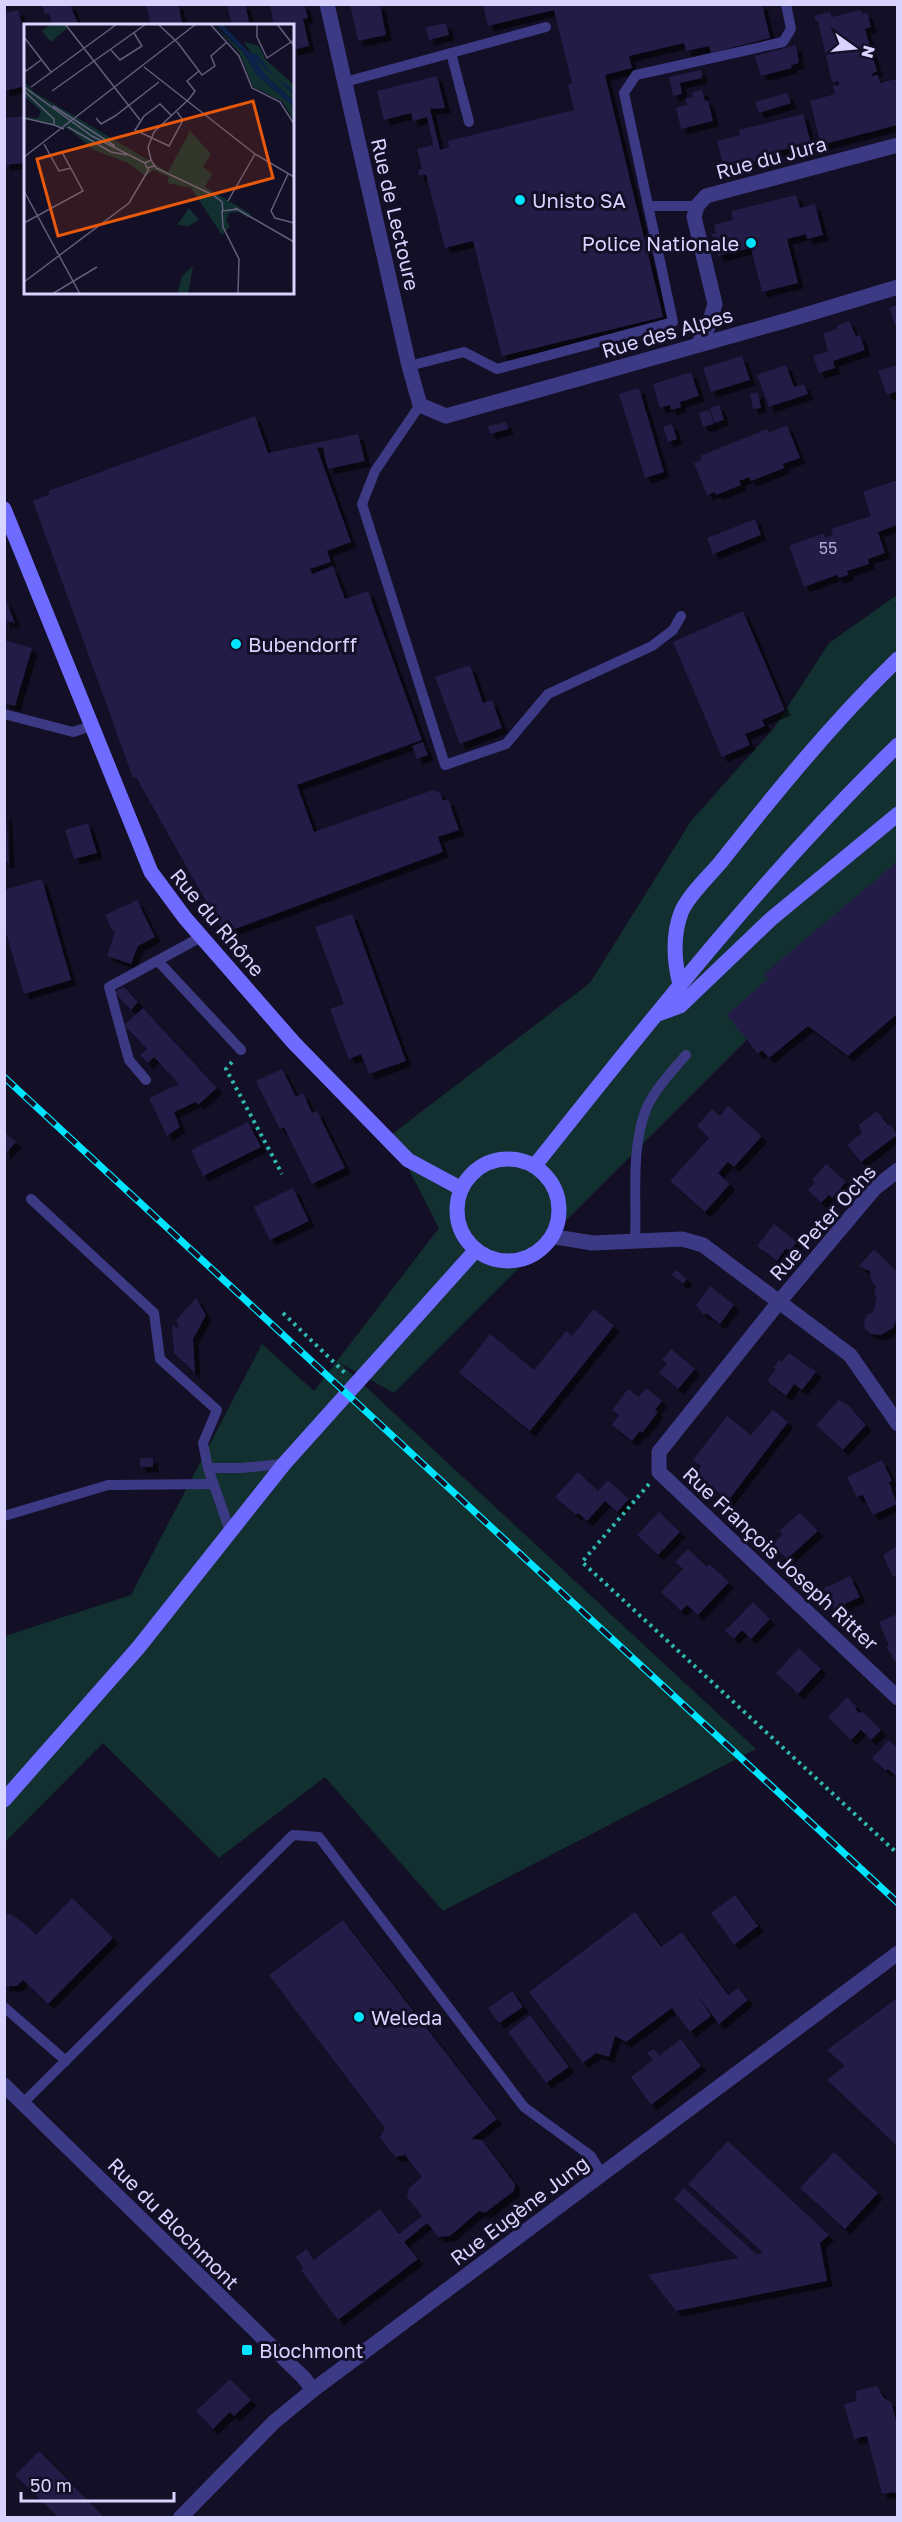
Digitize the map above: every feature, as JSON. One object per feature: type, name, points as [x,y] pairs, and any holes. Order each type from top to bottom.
[{"type":"main road","name":"Rue du Rhône","points":[[6,515],[151,872],[201,937],[294,1043],[408,1160],[460,1188]]},
{"type":"main road","points":[[680,985],[675,962],[675,936],[681,911],[755,818],[866,690],[897,659]]},
{"type":"main road","points":[[536,1164],[750,902],[855,786],[897,745]]},
{"type":"main road","points":[[655,1016],[680,1006],[771,919],[897,814]]},
{"type":"main road","points":[[508,1157],[536,1164],[555,1187],[561,1216],[555,1237],[530,1258],[505,1263],[475,1251],[461,1234],[456,1209],[460,1188],[476,1168],[508,1157]]},
{"type":"main road","points":[[4,1800],[138,1648],[231,1534],[284,1464],[475,1251]]},
{"type":"street","name":"Rue de Lectoure","points":[[327,4],[409,366],[420,405]]},
{"type":"street","name":"Rue du Jura","points":[[697,206],[706,196],[897,145]]},
{"type":"street","points":[[697,206],[694,217],[715,304],[708,327],[698,345]]},
{"type":"street","name":"Rue des Alpes","points":[[420,405],[446,416],[897,286]]},
{"type":"street","name":"Rue Peter Ochs","points":[[780,1302],[875,1188],[897,1170]]},
{"type":"street","points":[[555,1237],[593,1243],[681,1239],[702,1245],[850,1355],[897,1424]]},
{"type":"street","name":"Rue François Joseph Ritter","points":[[780,1302],[659,1452],[659,1472],[897,1698]]},
{"type":"street","name":"Rue Eugène Jung","points":[[180,2517],[274,2422],[313,2390],[897,1953]]},
{"type":"street","name":"Rue du Blochmont","points":[[4,2085],[304,2378],[313,2390]]},
{"type":"lane","points":[[409,366],[464,352],[497,369],[673,322],[624,93],[636,75],[783,42],[791,29],[786,4]]},
{"type":"lane","points":[[345,82],[546,27]]},
{"type":"lane","points":[[451,53],[469,122]]},
{"type":"lane","points":[[648,206],[697,206]]},
{"type":"lane","points":[[420,405],[375,471],[362,504],[446,765],[506,744],[548,694],[652,646],[674,630],[681,616]]},
{"type":"lane","points":[[4,714],[73,732],[91,726]]},
{"type":"lane","points":[[146,1080],[129,1060],[109,987],[201,937]]},
{"type":"lane","points":[[158,961],[241,1050]]},
{"type":"lane","points":[[635,1242],[635,1163],[639,1136],[647,1107],[662,1084],[686,1055]]},
{"type":"lane","points":[[31,1199],[154,1313],[160,1359],[217,1410],[203,1443],[208,1468],[231,1534]]},
{"type":"lane","points":[[208,1468],[284,1464]]},
{"type":"lane","points":[[4,1516],[108,1485],[213,1484]]},
{"type":"lane","points":[[23,2103],[293,1835],[319,1837],[524,2107],[591,2156],[602,2174]]},
{"type":"lane","points":[[4,2007],[66,2061]]},
{"type":"path","points":[[241,1050],[226,1069],[282,1174]]},
{"type":"path","points":[[283,1313],[356,1384]]},
{"type":"path","points":[[659,1472],[582,1562],[897,1854]]},
{"type":"green space","points":[[897,595],[897,889],[394,1393],[340,1363],[756,1749],[443,1911],[325,1777],[219,1858],[103,1743],[5,1842],[5,1636],[131,1595],[262,1344],[314,1391],[439,1228],[391,1135],[590,983],[691,821],[774,728],[829,643]]},
{"type":"building","points":[[42,4],[70,4],[78,24],[52,24],[49,13],[45,14]]},
{"type":"building","points":[[146,4],[178,4],[183,24],[151,24]]},
{"type":"building","points":[[227,4],[245,4],[250,24],[232,24]]},
{"type":"building","points":[[270,4],[304,4],[308,18],[303,19],[309,46],[294,50],[294,24],[274,24]]},
{"type":"building","points":[[350,4],[380,4],[386,35],[358,41]]},
{"type":"building","points":[[483,4],[762,4],[770,38],[711,53],[709,46],[686,51],[684,43],[629,56],[632,68],[605,75],[663,317],[502,356],[473,241],[445,248],[426,174],[419,176],[418,170],[422,169],[417,149],[433,145],[427,117],[413,121],[411,113],[384,120],[377,91],[437,76],[445,108],[430,109],[440,150],[449,147],[448,141],[574,110],[568,84],[572,83],[554,10],[488,26]]},
{"type":"building","points":[[18,10],[22,24],[31,22],[32,24],[24,24],[24,86],[4,91],[4,13]]},
{"type":"building","points":[[861,10],[862,14],[867,13],[871,27],[865,29],[877,71],[872,76],[878,75],[880,83],[896,79],[897,125],[821,145],[810,101],[835,94],[833,86],[839,85],[838,81],[832,82],[818,21],[814,16],[830,12],[832,17]]},
{"type":"building","points":[[446,23],[449,35],[429,40],[426,27]]},
{"type":"building","points":[[796,45],[799,63],[791,65],[792,68],[761,76],[755,56]]},
{"type":"building","points":[[701,70],[702,78],[680,83],[682,94],[673,96],[669,77]]},
{"type":"building","points":[[702,90],[705,101],[708,100],[713,121],[681,129],[676,108],[687,105],[685,99],[693,97],[692,92]]},
{"type":"building","points":[[787,93],[791,103],[759,113],[755,102]]},
{"type":"building","points":[[803,114],[812,147],[798,150],[797,146],[762,155],[764,159],[724,169],[717,141],[740,135],[739,130]]},
{"type":"building","points":[[24,116],[24,163],[4,165],[4,118]]},
{"type":"building","name":"Police Nationale","points":[[796,195],[800,208],[815,204],[823,235],[807,239],[806,234],[787,239],[798,283],[762,292],[751,248],[718,256],[712,234],[716,233],[714,225],[733,220],[731,211]]},
{"type":"building","points":[[897,305],[897,325],[895,326],[889,308]]},
{"type":"building","points":[[849,321],[856,336],[860,335],[865,350],[833,361],[835,368],[819,373],[813,356],[828,351],[823,333],[838,329],[837,326]]},
{"type":"building","points":[[742,356],[750,380],[711,392],[703,368]]},
{"type":"building","points":[[786,365],[794,387],[804,384],[808,394],[769,407],[757,375]]},
{"type":"building","points":[[897,365],[897,391],[887,395],[878,371]]},
{"type":"building","points":[[691,372],[699,396],[680,402],[681,407],[671,410],[670,405],[660,408],[653,384]]},
{"type":"building","points":[[639,388],[664,472],[645,478],[619,394]]},
{"type":"building","points":[[758,392],[761,408],[753,409],[750,394]]},
{"type":"building","points":[[719,405],[724,420],[714,423],[710,408]]},
{"type":"building","points":[[709,410],[714,424],[703,427],[699,413]]},
{"type":"building","name":"Bubendorff","points":[[255,416],[268,453],[358,434],[365,461],[328,469],[323,447],[317,448],[351,542],[327,551],[331,562],[310,569],[312,574],[333,566],[345,599],[368,591],[422,740],[297,785],[314,832],[433,790],[440,793],[443,801],[448,799],[459,830],[438,837],[443,852],[224,933],[136,777],[133,778],[33,501],[50,494],[48,491]]},
{"type":"building","points":[[506,422],[508,429],[490,434],[488,426]]},
{"type":"building","points":[[672,424],[677,439],[668,442],[663,427]]},
{"type":"building","points":[[787,425],[800,458],[783,464],[784,468],[751,481],[749,477],[739,481],[741,485],[716,495],[715,492],[707,495],[694,463],[702,460],[700,456],[767,429],[769,433]]},
{"type":"building","points":[[897,480],[897,525],[878,532],[885,553],[868,559],[869,564],[847,571],[848,575],[839,578],[837,575],[804,587],[789,546],[824,533],[825,538],[833,535],[831,529],[871,516],[863,492]]},
{"type":"building","points":[[755,519],[761,535],[713,554],[707,538]]},
{"type":"building","points":[[5,598],[15,623],[7,621],[5,629]]},
{"type":"building","points":[[743,611],[785,710],[762,720],[765,726],[745,734],[750,745],[722,757],[673,642]]},
{"type":"building","points":[[4,640],[32,648],[15,706],[4,703]]},
{"type":"building","points":[[470,665],[483,703],[492,700],[502,728],[460,744],[435,677]]},
{"type":"building","points":[[423,742],[428,755],[417,759],[412,746]]},
{"type":"building","points":[[4,813],[6,813],[9,862],[4,862]]},
{"type":"building","points":[[88,823],[97,853],[74,859],[65,830]]},
{"type":"building","points":[[897,862],[897,1014],[848,1056],[808,1026],[769,1058],[762,1050],[758,1054],[727,1015],[768,979],[764,974]]},
{"type":"building","points":[[42,879],[71,980],[24,994],[4,926],[4,890]]},
{"type":"building","points":[[137,900],[155,937],[138,946],[131,964],[107,956],[115,932],[105,915]]},
{"type":"building","points":[[352,914],[406,1061],[369,1074],[361,1054],[349,1059],[330,1009],[344,1004],[315,927]]},
{"type":"building","points":[[124,987],[138,1002],[131,1010],[114,992]]},
{"type":"building","points":[[143,1008],[217,1088],[198,1105],[196,1102],[174,1112],[180,1127],[167,1136],[149,1098],[179,1084],[154,1057],[148,1063],[140,1055],[147,1049],[124,1025]]},
{"type":"building","points":[[282,1069],[296,1097],[303,1093],[312,1113],[317,1111],[345,1168],[312,1184],[284,1127],[280,1129],[256,1081]]},
{"type":"building","points":[[728,1106],[762,1136],[734,1167],[728,1162],[718,1173],[730,1184],[705,1212],[670,1181],[709,1138],[697,1126],[712,1109],[720,1116]]},
{"type":"building","points":[[877,1111],[897,1135],[861,1162],[847,1145],[862,1133],[859,1125]]},
{"type":"building","points":[[248,1122],[261,1147],[203,1176],[191,1150]]},
{"type":"building","points":[[4,1132],[16,1142],[4,1155]]},
{"type":"building","points":[[826,1164],[846,1182],[832,1198],[829,1195],[821,1203],[808,1190],[815,1182],[812,1180]]},
{"type":"building","points":[[293,1188],[309,1221],[270,1240],[254,1207]]},
{"type":"building","points":[[774,1224],[797,1242],[790,1251],[786,1248],[777,1261],[757,1246]]},
{"type":"building","points":[[874,1249],[897,1272],[897,1319],[893,1328],[881,1335],[871,1334],[865,1329],[864,1322],[867,1315],[873,1312],[877,1298],[874,1294],[876,1287],[871,1279],[870,1271],[859,1266]]},
{"type":"building","points":[[676,1270],[687,1279],[683,1284],[672,1275]]},
{"type":"building","points":[[710,1286],[734,1305],[720,1324],[707,1314],[703,1314],[696,1305]]},
{"type":"building","points":[[196,1298],[206,1315],[193,1339],[195,1373],[174,1353],[172,1325],[179,1327],[176,1320]]},
{"type":"building","points":[[594,1309],[614,1326],[530,1431],[459,1373],[490,1334],[534,1370],[566,1331],[572,1336]]},
{"type":"building","points":[[671,1349],[695,1369],[678,1389],[659,1373],[667,1363],[662,1360]]},
{"type":"building","points":[[789,1353],[816,1372],[802,1390],[794,1384],[786,1396],[767,1381],[776,1369],[773,1368],[779,1360],[782,1362]]},
{"type":"building","points":[[646,1388],[662,1401],[655,1410],[658,1412],[642,1433],[640,1431],[632,1441],[612,1425],[619,1415],[612,1410],[628,1389],[639,1397]]},
{"type":"building","points":[[839,1400],[849,1406],[866,1425],[843,1450],[816,1425]]},
{"type":"building","points":[[773,1410],[788,1422],[728,1501],[696,1473],[701,1466],[693,1460],[727,1416],[751,1435]]},
{"type":"building","points":[[140,1458],[153,1458],[153,1467],[140,1467]]},
{"type":"building","points":[[882,1460],[892,1481],[889,1482],[897,1504],[873,1515],[863,1495],[857,1497],[847,1477]]},
{"type":"building","points":[[578,1472],[598,1491],[608,1480],[629,1499],[617,1512],[605,1501],[587,1521],[555,1497]]},
{"type":"building","points":[[659,1512],[680,1532],[658,1555],[637,1535]]},
{"type":"building","points":[[800,1513],[818,1531],[787,1559],[772,1545],[783,1534],[779,1531]]},
{"type":"building","points":[[897,1546],[897,1575],[893,1577],[883,1555]]},
{"type":"building","points":[[688,1549],[707,1567],[709,1564],[729,1582],[698,1615],[687,1605],[681,1611],[661,1592],[683,1569],[675,1562]]},
{"type":"building","points":[[850,1576],[860,1597],[834,1609],[824,1588]]},
{"type":"building","points":[[753,1602],[770,1619],[751,1639],[742,1630],[734,1639],[725,1631]]},
{"type":"building","points":[[897,1614],[897,1664],[886,1647],[889,1646],[879,1622]]},
{"type":"building","points":[[799,1648],[821,1669],[798,1694],[776,1673]]},
{"type":"building","points":[[847,1697],[857,1707],[855,1708],[857,1711],[860,1713],[862,1711],[881,1730],[871,1740],[861,1730],[851,1740],[828,1717]]},
{"type":"building","points":[[889,1740],[897,1748],[897,1777],[888,1769],[886,1771],[872,1758]]},
{"type":"building","points":[[735,1895],[758,1926],[734,1945],[711,1913]]},
{"type":"building","points":[[72,1898],[113,1938],[48,2004],[23,1980],[17,1986],[4,1986],[4,1915],[10,1914],[36,1935]]},
{"type":"building","points":[[635,1912],[661,1947],[682,1932],[728,1995],[738,1988],[748,2000],[719,2024],[696,1993],[711,2016],[690,2032],[672,2008],[626,2042],[615,2036],[609,2057],[596,2053],[583,2063],[529,1992]]},
{"type":"building","points":[[343,1920],[497,2119],[471,2139],[482,2140],[515,2184],[514,2191],[485,2213],[479,2211],[450,2236],[438,2237],[436,2233],[432,2236],[435,2232],[427,2223],[404,2242],[418,2259],[338,2320],[301,2270],[303,2268],[296,2257],[306,2249],[314,2260],[380,2209],[399,2234],[422,2216],[407,2197],[409,2188],[422,2177],[405,2155],[395,2157],[380,2137],[385,2128],[269,1975]]},
{"type":"building","points":[[512,1991],[523,2007],[499,2023],[488,2008]]},
{"type":"building","points":[[897,1998],[897,2146],[827,2080],[845,2066],[827,2050]]},
{"type":"building","points":[[530,2015],[569,2067],[546,2083],[508,2032]]},
{"type":"building","points":[[681,2039],[701,2066],[651,2105],[631,2077],[653,2060],[647,2053],[654,2049],[659,2056]]},
{"type":"building","points":[[728,2141],[829,2235],[820,2243],[827,2281],[676,2311],[648,2275],[738,2258],[674,2199],[684,2188],[757,2255],[763,2253],[688,2184]]},
{"type":"building","points":[[834,2152],[878,2193],[845,2229],[800,2188]]},
{"type":"building","points":[[230,2379],[251,2400],[234,2416],[230,2412],[213,2429],[196,2411]]},
{"type":"building","points":[[877,2386],[884,2398],[892,2403],[897,2425],[897,2498],[895,2492],[882,2494],[867,2436],[854,2439],[844,2404],[857,2401],[855,2391]]},
{"type":"building","points":[[39,2451],[104,2517],[58,2517],[15,2475]]},
{"type":"railway","points":[[4,1077],[898,1903]]},
{"type":"place","name":"Unisto SA","points":[[520,200]]},
{"type":"place","name":"Police Nationale","points":[[751,243]]},
{"type":"place","name":"Bubendorff","points":[[236,644]]},
{"type":"place","name":"Weleda","points":[[359,2017]]},
{"type":"place","name":"Blochmont","points":[[247,2350]]}]
